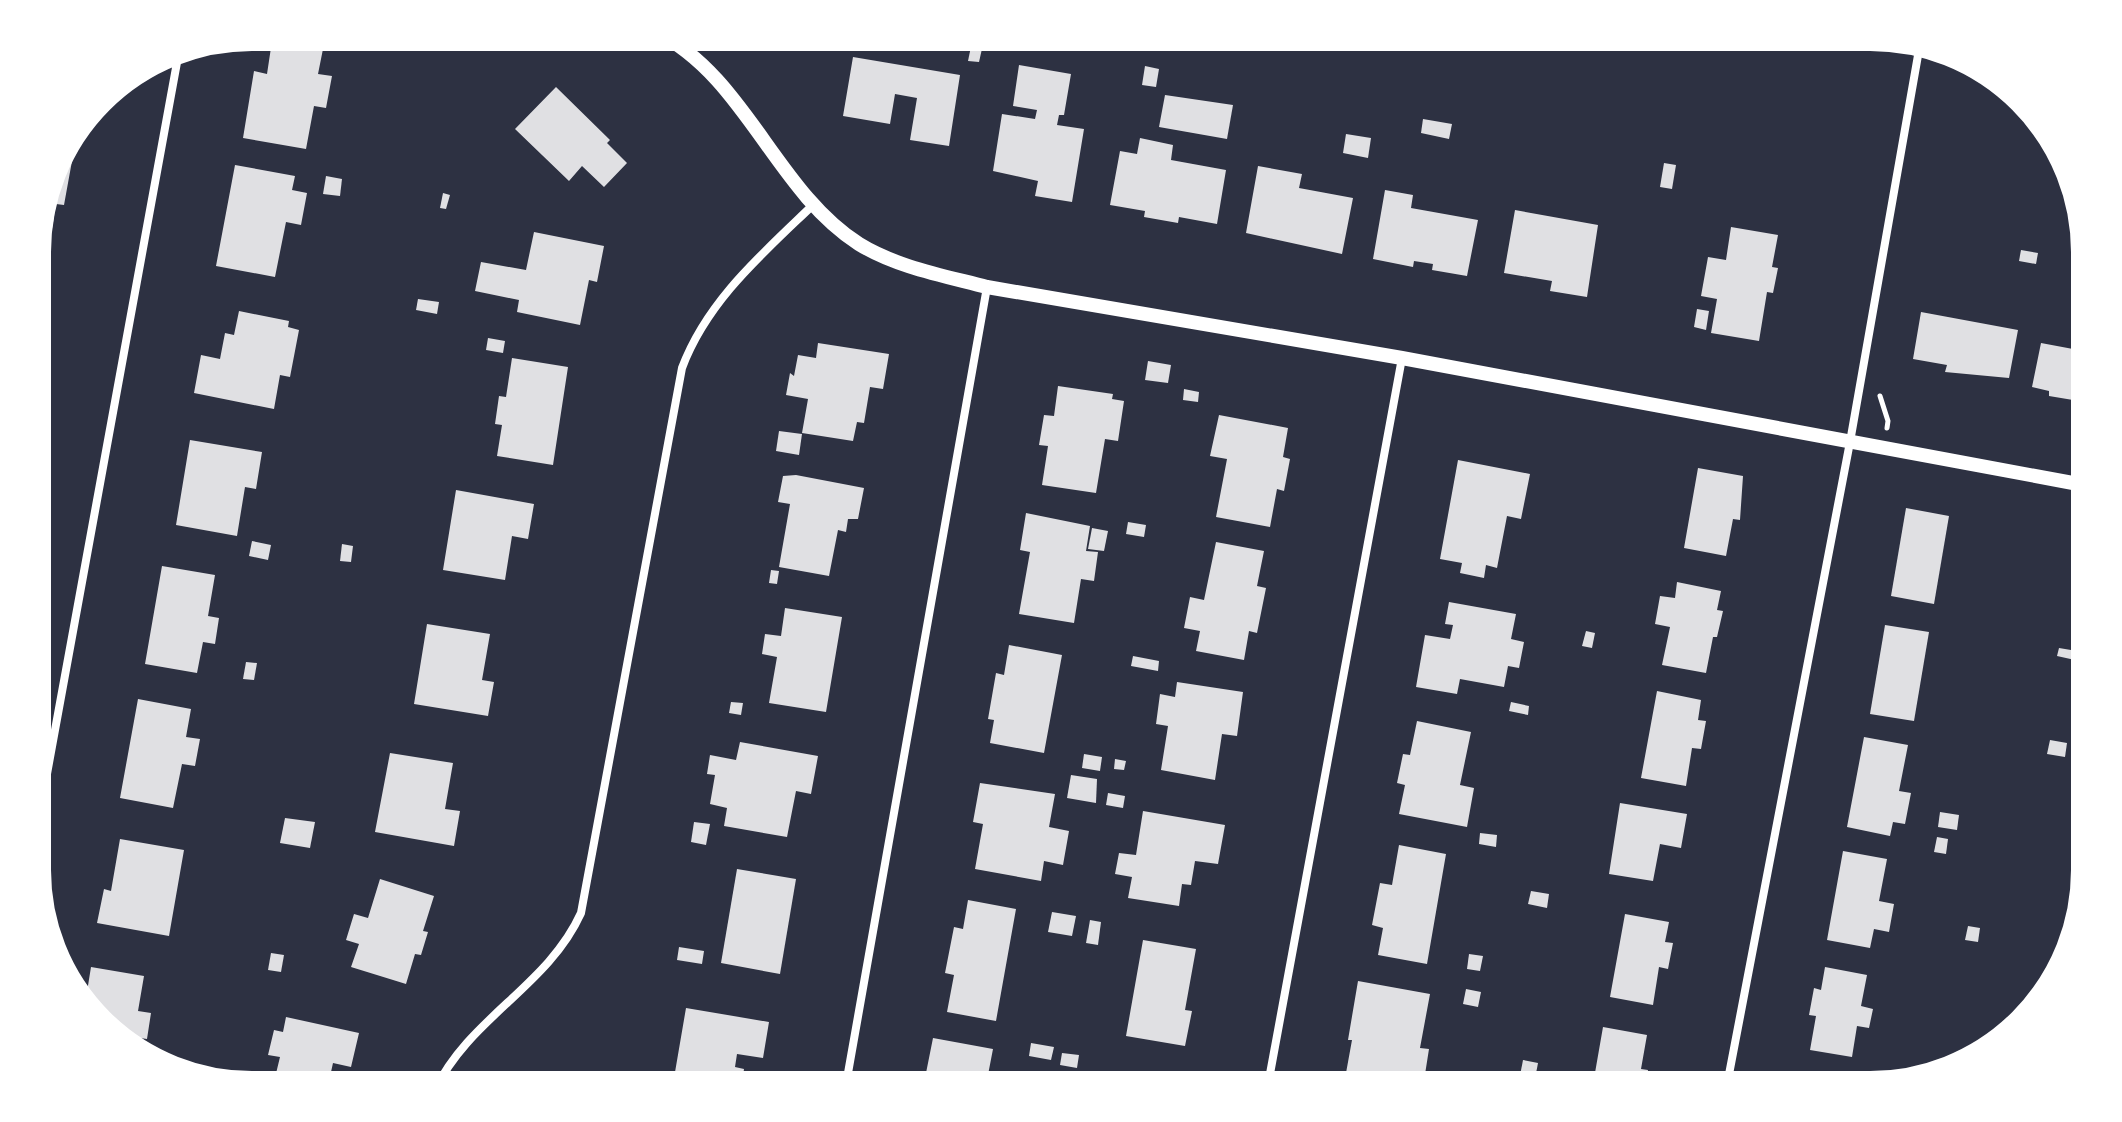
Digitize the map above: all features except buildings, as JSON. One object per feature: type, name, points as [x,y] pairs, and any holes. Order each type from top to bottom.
[{"type":"street","points":[[679,46],[720,83],[813,205],[859,244],[920,270],[987,287],[1402,358],[2076,484]]},
{"type":"street","points":[[1729,1076],[1850,442],[1919,52]]},
{"type":"street","points":[[46,779],[177,60]]},
{"type":"street","points":[[444,1076],[466,1040],[560,954],[581,913],[682,368],[694,336],[739,276],[813,205]]},
{"type":"street","points":[[847,1076],[987,287]]},
{"type":"street","points":[[1270,1076],[1402,358]]},
{"type":"path","points":[[1882,382],[1879,398],[1888,421],[1883,448]]}]
